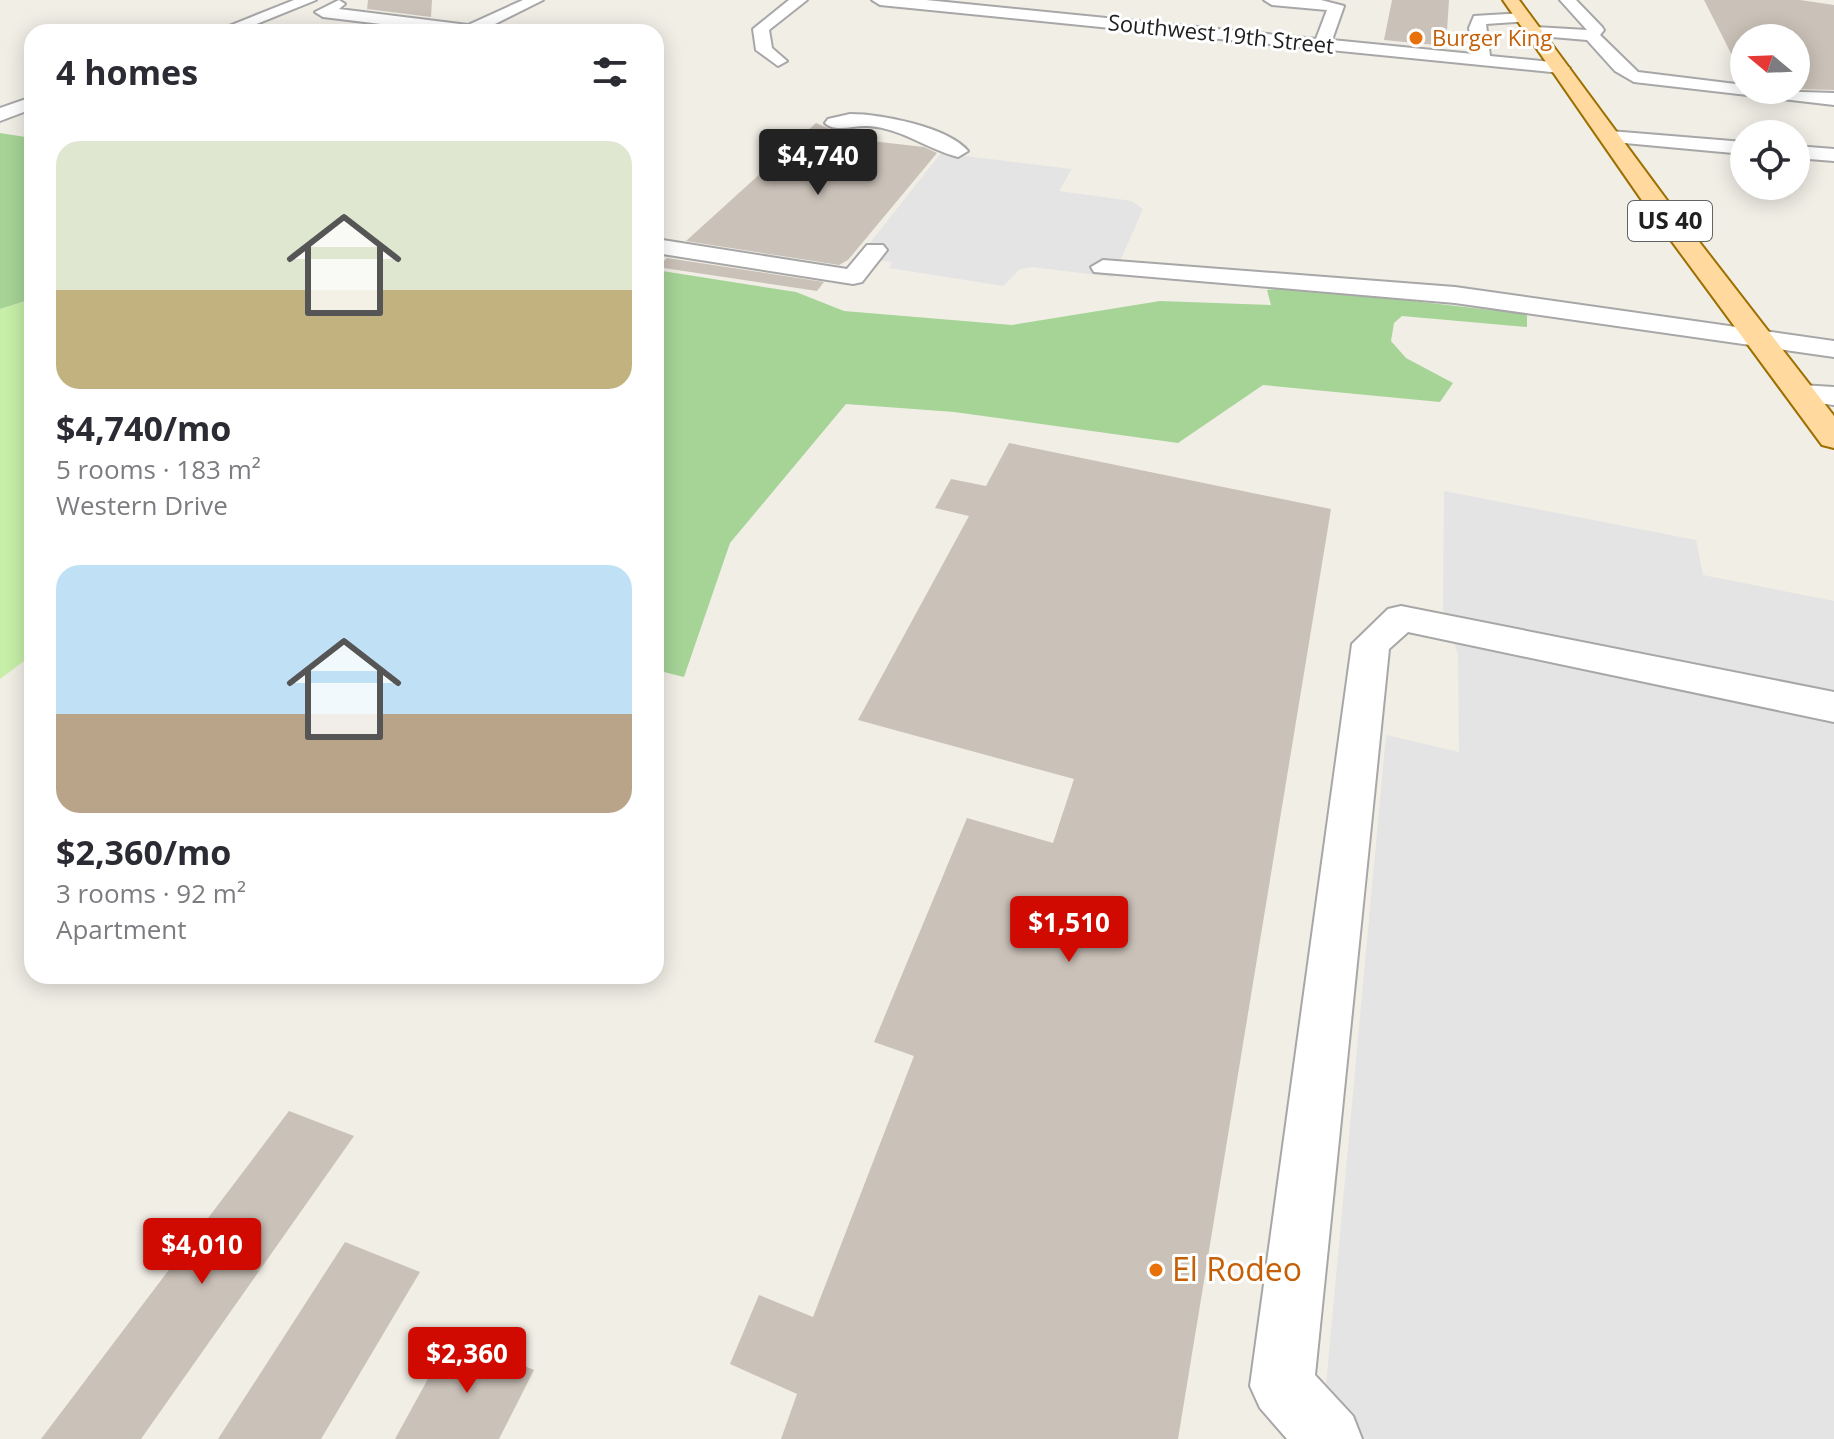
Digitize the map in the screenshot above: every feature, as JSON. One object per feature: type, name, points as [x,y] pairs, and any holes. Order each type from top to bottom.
[{"type":"main road","name":"US 40","points":[[1523,17],[1834,438]]},
{"type":"street","points":[[483,24],[535,0]]},
{"type":"street","points":[[778,61],[764,50],[761,29],[799,0]]},
{"type":"street","name":"Southwest 19th Street","points":[[880,0],[1561,68]]},
{"type":"street","points":[[1088,21],[1107,0]]},
{"type":"street","points":[[1272,0],[1336,6],[1322,44]]},
{"type":"street","points":[[1568,0],[1596,30],[1590,35]]},
{"type":"street","points":[[242,24],[301,1],[342,2]]},
{"type":"street","points":[[342,2],[323,12],[415,24]]},
{"type":"street","points":[[1465,6],[1480,19],[1523,17],[1590,35],[1601,43],[1620,70],[1634,77],[1730,88]]},
{"type":"street","points":[[1480,19],[1477,28],[1482,60]]},
{"type":"street","points":[[1810,97],[1834,99]]},
{"type":"street","points":[[0,115],[24,106]]},
{"type":"street","points":[[835,123],[851,118],[909,129],[958,151]]},
{"type":"street","points":[[1610,137],[1730,147]]},
{"type":"street","points":[[1810,153],[1834,155]]},
{"type":"street","points":[[664,236],[680,221]]},
{"type":"street","points":[[664,245],[853,277],[875,250]]},
{"type":"street","points":[[1103,267],[1455,295],[1763,342],[1834,349]]},
{"type":"street","points":[[1741,313],[1834,327]]},
{"type":"street","points":[[1801,394],[1834,396]]},
{"type":"street","points":[[1330,1439],[1282,1386],[1371,644],[1401,618],[1834,707]]},
{"type":"green space","points":[[0,133],[24,137],[24,302],[0,309]]},
{"type":"green space","points":[[664,271],[796,292],[844,311],[1012,325],[1160,301],[1271,305],[1267,290],[1291,287],[1527,314],[1527,327],[1402,316],[1394,323],[1391,341],[1406,358],[1453,383],[1440,402],[1263,385],[1178,443],[954,412],[846,404],[730,543],[684,677],[664,672]]},
{"type":"green space","points":[[24,302],[24,661],[0,679],[0,309]]},
{"type":"shaded area","points":[[941,153],[1072,169],[1059,191],[1132,201],[1143,209],[1113,277],[1032,267],[1020,269],[1003,286],[889,268],[892,262],[858,258]]},
{"type":"shaded area","points":[[1444,491],[1696,540],[1703,575],[1834,601],[1834,1439],[1321,1439],[1386,735],[1459,752],[1458,654],[1443,610]]},
{"type":"building","points":[[368,0],[432,0],[431,17],[367,9]]},
{"type":"building","points":[[1392,0],[1449,0],[1446,46],[1384,40]]},
{"type":"building","points":[[1704,0],[1800,0],[1834,5],[1834,90],[1810,89],[1810,24],[1730,24],[1730,51]]},
{"type":"building","points":[[816,123],[834,131],[872,130],[862,140],[924,147],[937,153],[848,260],[839,265],[686,241]]},
{"type":"building","points":[[667,258],[824,282],[817,291],[664,268]]},
{"type":"building","points":[[1009,443],[1331,509],[1178,1439],[781,1439],[797,1394],[730,1364],[759,1295],[813,1317],[914,1056],[874,1042],[967,818],[1053,843],[1074,779],[858,720],[969,516],[935,508],[951,479],[986,486]]},
{"type":"building","points":[[289,1111],[354,1136],[141,1439],[41,1439]]},
{"type":"building","points":[[345,1242],[420,1272],[321,1439],[218,1439]]},
{"type":"building","points":[[452,1335],[534,1370],[499,1439],[395,1439]]},
{"type":"place","name":"Burger King","points":[[1416,38]]},
{"type":"place","name":"El Rodeo","points":[[1156,1270]]}]
